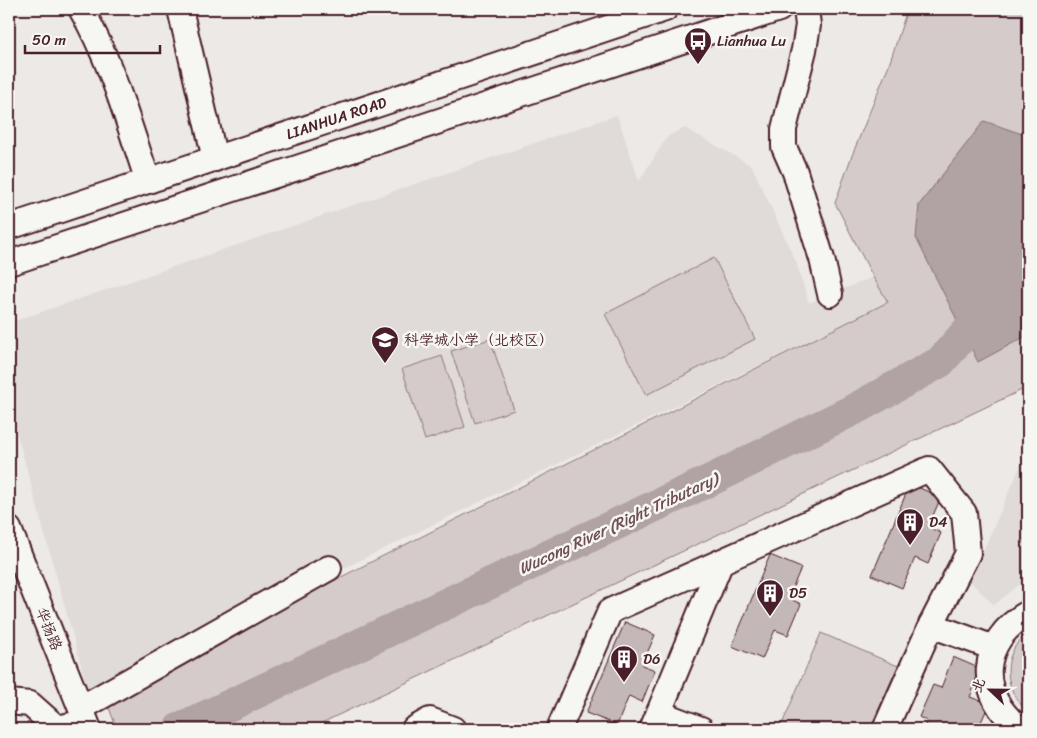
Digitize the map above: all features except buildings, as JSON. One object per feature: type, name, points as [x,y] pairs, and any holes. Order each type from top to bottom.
[{"type":"street","points":[[81,9],[107,61],[148,181]]},
{"type":"street","points":[[180,9],[215,159]]},
{"type":"street","name":"LIANHUA ROAD","points":[[9,228],[665,9]]},
{"type":"street","points":[[9,263],[779,9]]},
{"type":"street","points":[[806,9],[808,25],[804,50],[784,129],[784,147],[795,172],[822,259],[830,294]]},
{"type":"street","points":[[560,729],[610,611],[930,469],[964,513],[968,553],[931,625],[885,729]]},
{"type":"street","name":"华扬路","points":[[9,529],[86,722]]},
{"type":"street","points":[[701,729],[655,721],[721,562]]},
{"type":"street","points":[[9,702],[30,704],[58,728],[86,722],[329,568]]},
{"type":"street","points":[[1021,729],[1007,719],[994,701],[989,680],[990,658],[999,637],[1013,621],[1028,613]]},
{"type":"street","points":[[931,625],[994,648]]},
{"type":"street","points":[[414,729],[430,720],[454,729]]},
{"type":"shaded area","points":[[905,9],[1028,9],[1028,387],[309,729],[117,729],[109,708],[121,693],[198,649],[888,302],[835,203],[890,62],[906,13]]},
{"type":"shaded area","name":"科学城小学（北校区）","points":[[617,115],[639,181],[668,136],[685,128],[752,166],[796,262],[809,303],[873,277],[889,302],[332,574],[88,690],[9,405],[9,323]]},
{"type":"shaded area","points":[[984,121],[1028,136],[1028,335],[978,362],[916,238],[919,205]]},
{"type":"shaded area","points":[[714,258],[755,339],[646,395],[605,314]]},
{"type":"shaded area","points":[[490,339],[514,410],[475,423],[451,351]]},
{"type":"shaded area","points":[[442,356],[465,427],[425,440],[402,369]]},
{"type":"shaded area","points":[[1028,449],[1028,582],[1020,584],[994,605],[970,581]]},
{"type":"shaded area","points":[[821,633],[898,666],[870,729],[780,729]]},
{"type":"shaded area","points":[[1028,633],[1028,712],[1014,694],[1008,672],[1009,661],[1013,651],[1019,641]]},
{"type":"waterway","name":"Wucong River (Right Tributary)","points":[[179,729],[717,477],[853,410],[940,362],[1006,287],[1028,277]]},
{"type":"place","name":"Lianhua Lu","points":[[698,65]]},
{"type":"place","name":"科学城小学（北校区）","points":[[385,364]]},
{"type":"place","name":"D4","points":[[910,546]]},
{"type":"place","name":"D5","points":[[770,617]]},
{"type":"place","name":"D6","points":[[624,683]]}]
